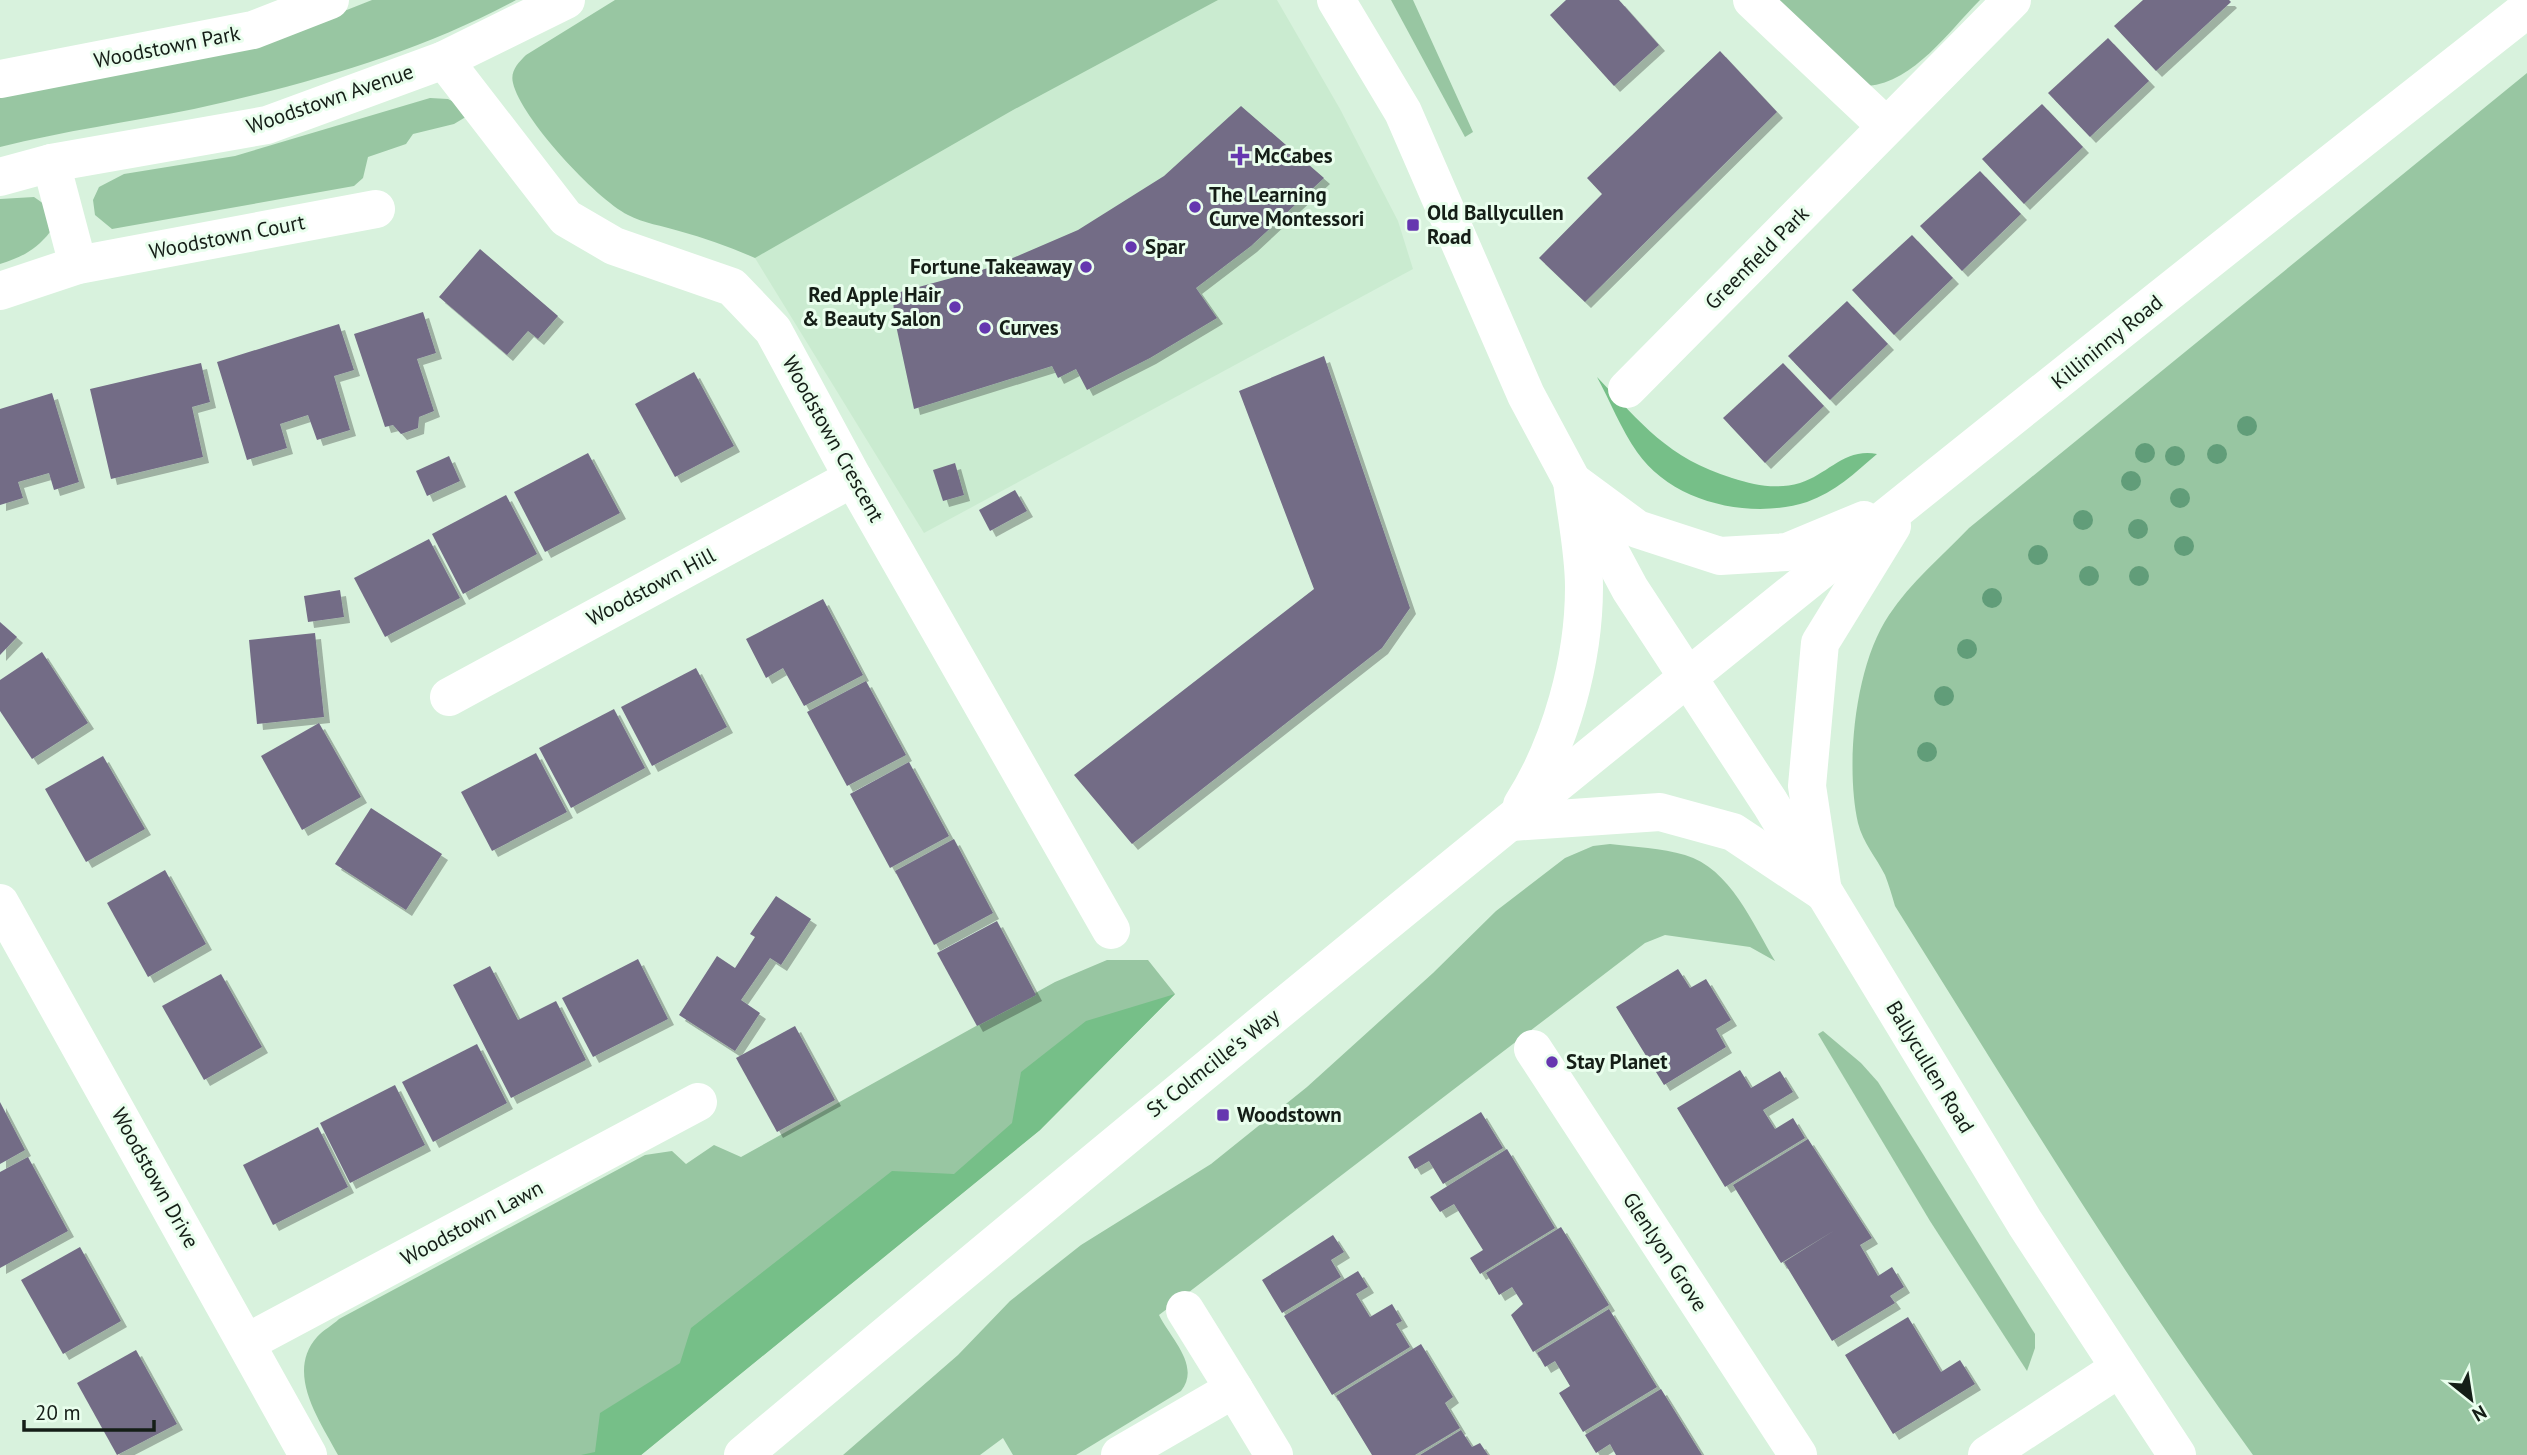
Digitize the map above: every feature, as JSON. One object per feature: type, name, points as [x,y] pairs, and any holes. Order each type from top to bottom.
[{"type":"street","name":"Woodstown Park","points":[[0,79],[253,30],[330,0]]},
{"type":"street","name":"Woodstown Avenue","points":[[0,177],[51,163],[267,125],[444,60],[566,0]]},
{"type":"street","points":[[1336,0],[1403,113],[1526,395],[1630,589],[1688,676]]},
{"type":"street","points":[[1752,0],[1886,126]]},
{"type":"street","name":"Greenfield Park","points":[[1627,389],[2012,0]]},
{"type":"street","name":"Killininny Road","points":[[1688,676],[2527,9]]},
{"type":"street","name":"Woodstown Crescent","points":[[444,60],[566,218],[614,246],[732,287],[773,330],[853,478],[1111,930]]},
{"type":"street","points":[[51,163],[78,265]]},
{"type":"street","name":"Woodstown Court","points":[[0,291],[78,265],[376,209]]},
{"type":"street","name":"Woodstown Hill","points":[[449,697],[853,478]]},
{"type":"street","points":[[1572,481],[1637,529],[1720,556],[1787,552],[1908,501]]},
{"type":"street","points":[[1511,822],[1541,775],[1576,671],[1584,587],[1572,481]]},
{"type":"street","points":[[1823,892],[1807,786],[1819,643],[1908,501]]},
{"type":"street","name":"St Colmcille's Way","points":[[743,1455],[1141,1121],[1688,676]]},
{"type":"street","name":"Ballycullen Road","points":[[1688,676],[2118,1369],[2176,1455]]},
{"type":"street","points":[[1511,822],[1660,812],[1733,832],[1823,892]]},
{"type":"street","name":"Woodstown Drive","points":[[0,902],[308,1455]]},
{"type":"street","name":"Glenlyon Grove","points":[[1533,1049],[1798,1455]]},
{"type":"street","name":"Woodstown Lawn","points":[[246,1343],[698,1102]]},
{"type":"street","points":[[1185,1311],[1274,1455]]},
{"type":"street","points":[[1987,1455],[2118,1369]]},
{"type":"street","points":[[1119,1455],[1234,1390]]},
{"type":"shaded area","points":[[372,0],[516,0],[399,52],[317,78],[194,109],[0,147],[0,91],[324,19]]},
{"type":"shaded area","points":[[615,0],[1218,0],[1013,110],[755,258],[727,246],[640,220],[614,206],[561,156],[519,98],[513,75],[523,58]]},
{"type":"shaded area","points":[[1176,0],[1277,0],[1340,109],[1398,221],[1413,269],[924,533],[747,245]]},
{"type":"shaded area","points":[[1391,0],[1413,0],[1473,132],[1465,137]]},
{"type":"shaded area","points":[[1776,0],[1980,0],[1930,53],[1915,65],[1901,75],[1868,86]]},
{"type":"shaded area","points":[[2527,73],[2527,1455],[2253,1455],[2114,1252],[1895,906],[1885,875],[1860,830],[1854,799],[1853,745],[1861,687],[1877,636],[1897,603],[1969,528]]},
{"type":"shaded area","points":[[430,98],[448,99],[474,112],[454,124],[413,134],[406,144],[368,157],[363,178],[354,186],[112,229],[95,215],[93,200],[99,187],[124,174],[235,156]]},
{"type":"shaded area","points":[[34,197],[44,204],[50,232],[28,252],[0,264],[0,199]]},
{"type":"shaded area","points":[[1610,844],[1667,851],[1701,862],[1715,872],[1739,899],[1775,961],[1750,947],[1665,935],[1645,943],[1159,1315],[1186,1362],[1188,1372],[1181,1391],[1076,1455],[1013,1455],[1003,1438],[980,1455],[843,1455],[958,1355],[1010,1301],[1081,1245],[1211,1164],[1307,1087],[1433,973],[1496,911],[1565,858],[1593,846]]},
{"type":"shaded area","points":[[1107,960],[1148,960],[1175,994],[1040,1130],[641,1455],[338,1455],[309,1397],[304,1366],[308,1351],[317,1337],[339,1319],[645,1155],[672,1151],[686,1164],[714,1145],[741,1157],[1055,982]]},
{"type":"shaded area","points":[[1823,1031],[1861,1063],[1878,1082],[2035,1334],[2035,1348],[2027,1371],[1930,1221],[1818,1034]]},
{"type":"green space","points":[[1597,377],[1657,438],[1673,450],[1710,470],[1740,481],[1765,486],[1791,485],[1810,479],[1846,458],[1865,453],[1877,454],[1836,487],[1807,502],[1762,509],[1714,503],[1670,484],[1652,470],[1631,443]]},
{"type":"green space","points":[[1175,994],[1040,1130],[641,1455],[581,1455],[595,1452],[600,1413],[680,1363],[691,1328],[892,1171],[954,1174],[1012,1123],[1021,1072],[1086,1021]]},
{"type":"building","points":[[1566,0],[1619,0],[1659,45],[1614,86],[1550,15]]},
{"type":"building","points":[[2143,0],[2231,2],[2156,71],[2114,26]]},
{"type":"building","points":[[2108,38],[2149,81],[2090,137],[2048,93]]},
{"type":"building","points":[[1720,51],[1777,112],[1585,302],[1539,258],[1602,194],[1587,178]]},
{"type":"building","points":[[2042,104],[2083,147],[2024,204],[1982,159]]},
{"type":"building","points":[[1241,106],[1324,178],[1251,246],[1196,288],[1217,318],[1150,358],[1087,390],[1076,369],[1058,378],[1052,366],[914,409],[894,316],[893,294],[992,267],[1078,230],[1164,176]]},
{"type":"building","points":[[1980,171],[2021,214],[1962,271],[1920,226]]},
{"type":"building","points":[[1912,235],[1953,278],[1894,335],[1852,290]]},
{"type":"building","points":[[480,249],[558,316],[538,339],[528,331],[507,355],[439,297]]},
{"type":"building","points":[[1847,301],[1888,344],[1830,400],[1788,356]]},
{"type":"building","points":[[423,312],[436,353],[417,359],[434,411],[419,417],[418,428],[401,434],[393,425],[385,427],[354,334]]},
{"type":"building","points":[[339,324],[354,370],[334,376],[350,430],[317,440],[308,415],[280,424],[287,448],[247,460],[217,362]]},
{"type":"building","points":[[1324,356],[1410,608],[1382,648],[1132,844],[1074,775],[1314,589],[1239,391]]},
{"type":"building","points":[[201,363],[210,402],[192,407],[203,457],[111,479],[90,389]]},
{"type":"building","points":[[1783,363],[1824,406],[1765,463],[1723,418]]},
{"type":"building","points":[[694,372],[734,446],[675,477],[635,404]]},
{"type":"building","points":[[52,393],[79,482],[54,490],[49,473],[18,482],[23,498],[0,505],[0,409]]},
{"type":"building","points":[[588,453],[620,513],[545,552],[514,492]]},
{"type":"building","points":[[449,456],[460,481],[427,496],[416,471]]},
{"type":"building","points":[[955,463],[964,495],[943,501],[933,470]]},
{"type":"building","points":[[1015,490],[1027,511],[990,531],[979,510]]},
{"type":"building","points":[[506,495],[537,554],[463,594],[432,534]]},
{"type":"building","points":[[429,539],[460,598],[385,637],[354,578]]},
{"type":"building","points":[[340,590],[344,617],[308,622],[304,596]]},
{"type":"building","points":[[823,599],[863,675],[804,706],[783,668],[766,678],[746,639]]},
{"type":"building","points":[[0,622],[17,637],[0,655]]},
{"type":"building","points":[[315,633],[324,717],[257,724],[249,640]]},
{"type":"building","points":[[42,652],[88,723],[32,759],[0,711],[0,680]]},
{"type":"building","points":[[696,668],[727,727],[652,766],[621,707]]},
{"type":"building","points":[[866,681],[906,755],[847,786],[807,712]]},
{"type":"building","points":[[614,709],[645,768],[571,808],[539,748]]},
{"type":"building","points":[[319,723],[361,797],[302,830],[261,756]]},
{"type":"building","points":[[536,753],[567,812],[492,851],[461,792]]},
{"type":"building","points":[[103,756],[145,829],[86,862],[45,789]]},
{"type":"building","points":[[909,762],[949,836],[890,868],[850,794]]},
{"type":"building","points":[[371,808],[442,854],[406,910],[335,864]]},
{"type":"building","points":[[954,839],[993,913],[934,945],[895,871]]},
{"type":"building","points":[[165,870],[206,944],[148,977],[107,903]]},
{"type":"building","points":[[776,896],[811,919],[781,965],[770,958],[741,1000],[760,1013],[735,1051],[679,1015],[717,956],[735,968],[755,937],[750,934]]},
{"type":"building","points":[[997,921],[1036,995],[977,1026],[937,953]]},
{"type":"building","points":[[638,959],[668,1019],[593,1057],[562,998]]},
{"type":"building","points":[[490,966],[518,1020],[556,1001],[586,1060],[511,1098],[453,985]]},
{"type":"building","points":[[1678,969],[1690,988],[1706,979],[1731,1020],[1716,1029],[1726,1047],[1664,1085],[1616,1007]]},
{"type":"building","points":[[221,974],[262,1047],[204,1080],[162,1006]]},
{"type":"building","points":[[795,1026],[835,1100],[777,1132],[736,1058]]},
{"type":"building","points":[[477,1044],[507,1103],[433,1142],[402,1082]]},
{"type":"building","points":[[1740,1070],[1751,1088],[1780,1071],[1793,1092],[1763,1110],[1775,1129],[1793,1118],[1805,1138],[1725,1187],[1677,1108]]},
{"type":"building","points":[[395,1085],[425,1145],[350,1183],[320,1123]]},
{"type":"building","points":[[0,1102],[25,1150],[0,1164]]},
{"type":"building","points":[[1481,1112],[1503,1148],[1443,1184],[1429,1161],[1415,1169],[1408,1157]]},
{"type":"building","points":[[318,1127],[348,1187],[273,1225],[243,1165]]},
{"type":"building","points":[[1808,1139],[1872,1238],[1860,1245],[1878,1276],[1892,1267],[1904,1287],[1890,1296],[1895,1303],[1832,1341],[1784,1262],[1835,1230],[1781,1263],[1733,1185]]},
{"type":"building","points":[[1507,1149],[1555,1228],[1480,1274],[1470,1258],[1483,1250],[1454,1204],[1440,1212],[1430,1197]]},
{"type":"building","points":[[28,1157],[68,1231],[0,1268],[0,1172]]},
{"type":"building","points":[[1561,1227],[1609,1305],[1533,1352],[1511,1315],[1523,1304],[1512,1287],[1499,1295],[1486,1273]]},
{"type":"building","points":[[1333,1235],[1344,1252],[1331,1260],[1341,1277],[1282,1313],[1262,1280]]},
{"type":"building","points":[[80,1247],[121,1321],[63,1354],[21,1280]]},
{"type":"building","points":[[1358,1271],[1368,1287],[1356,1294],[1370,1317],[1392,1304],[1402,1321],[1396,1324],[1410,1347],[1332,1395],[1284,1316]]},
{"type":"building","points":[[1609,1309],[1657,1387],[1583,1432],[1559,1393],[1570,1386],[1555,1361],[1545,1367],[1537,1353]]},
{"type":"building","points":[[1908,1317],[1941,1372],[1960,1360],[1975,1384],[1893,1434],[1845,1355]]},
{"type":"building","points":[[1421,1344],[1453,1397],[1445,1403],[1460,1428],[1415,1455],[1372,1455],[1336,1396]]},
{"type":"building","points":[[136,1350],[177,1424],[117,1455],[77,1383]]},
{"type":"building","points":[[1661,1389],[1702,1455],[1616,1455],[1610,1444],[1596,1453],[1585,1435]]},
{"type":"building","points":[[1461,1430],[1472,1447],[1480,1443],[1488,1455],[1420,1455]]},
{"type":"place","name":"McCabes","points":[[1240,156]]},
{"type":"place","name":"The Learning Curve Montessori","points":[[1195,207]]},
{"type":"place","name":"Old Ballycullen Road","points":[[1413,225]]},
{"type":"place","name":"Spar","points":[[1131,247]]},
{"type":"place","name":"Fortune Takeaway","points":[[1086,267]]},
{"type":"place","name":"Red Apple Hair & Beauty Salon","points":[[955,307]]},
{"type":"place","name":"Curves","points":[[985,328]]},
{"type":"place","name":"Stay Planet","points":[[1552,1062]]},
{"type":"place","name":"Woodstown","points":[[1223,1115]]}]
